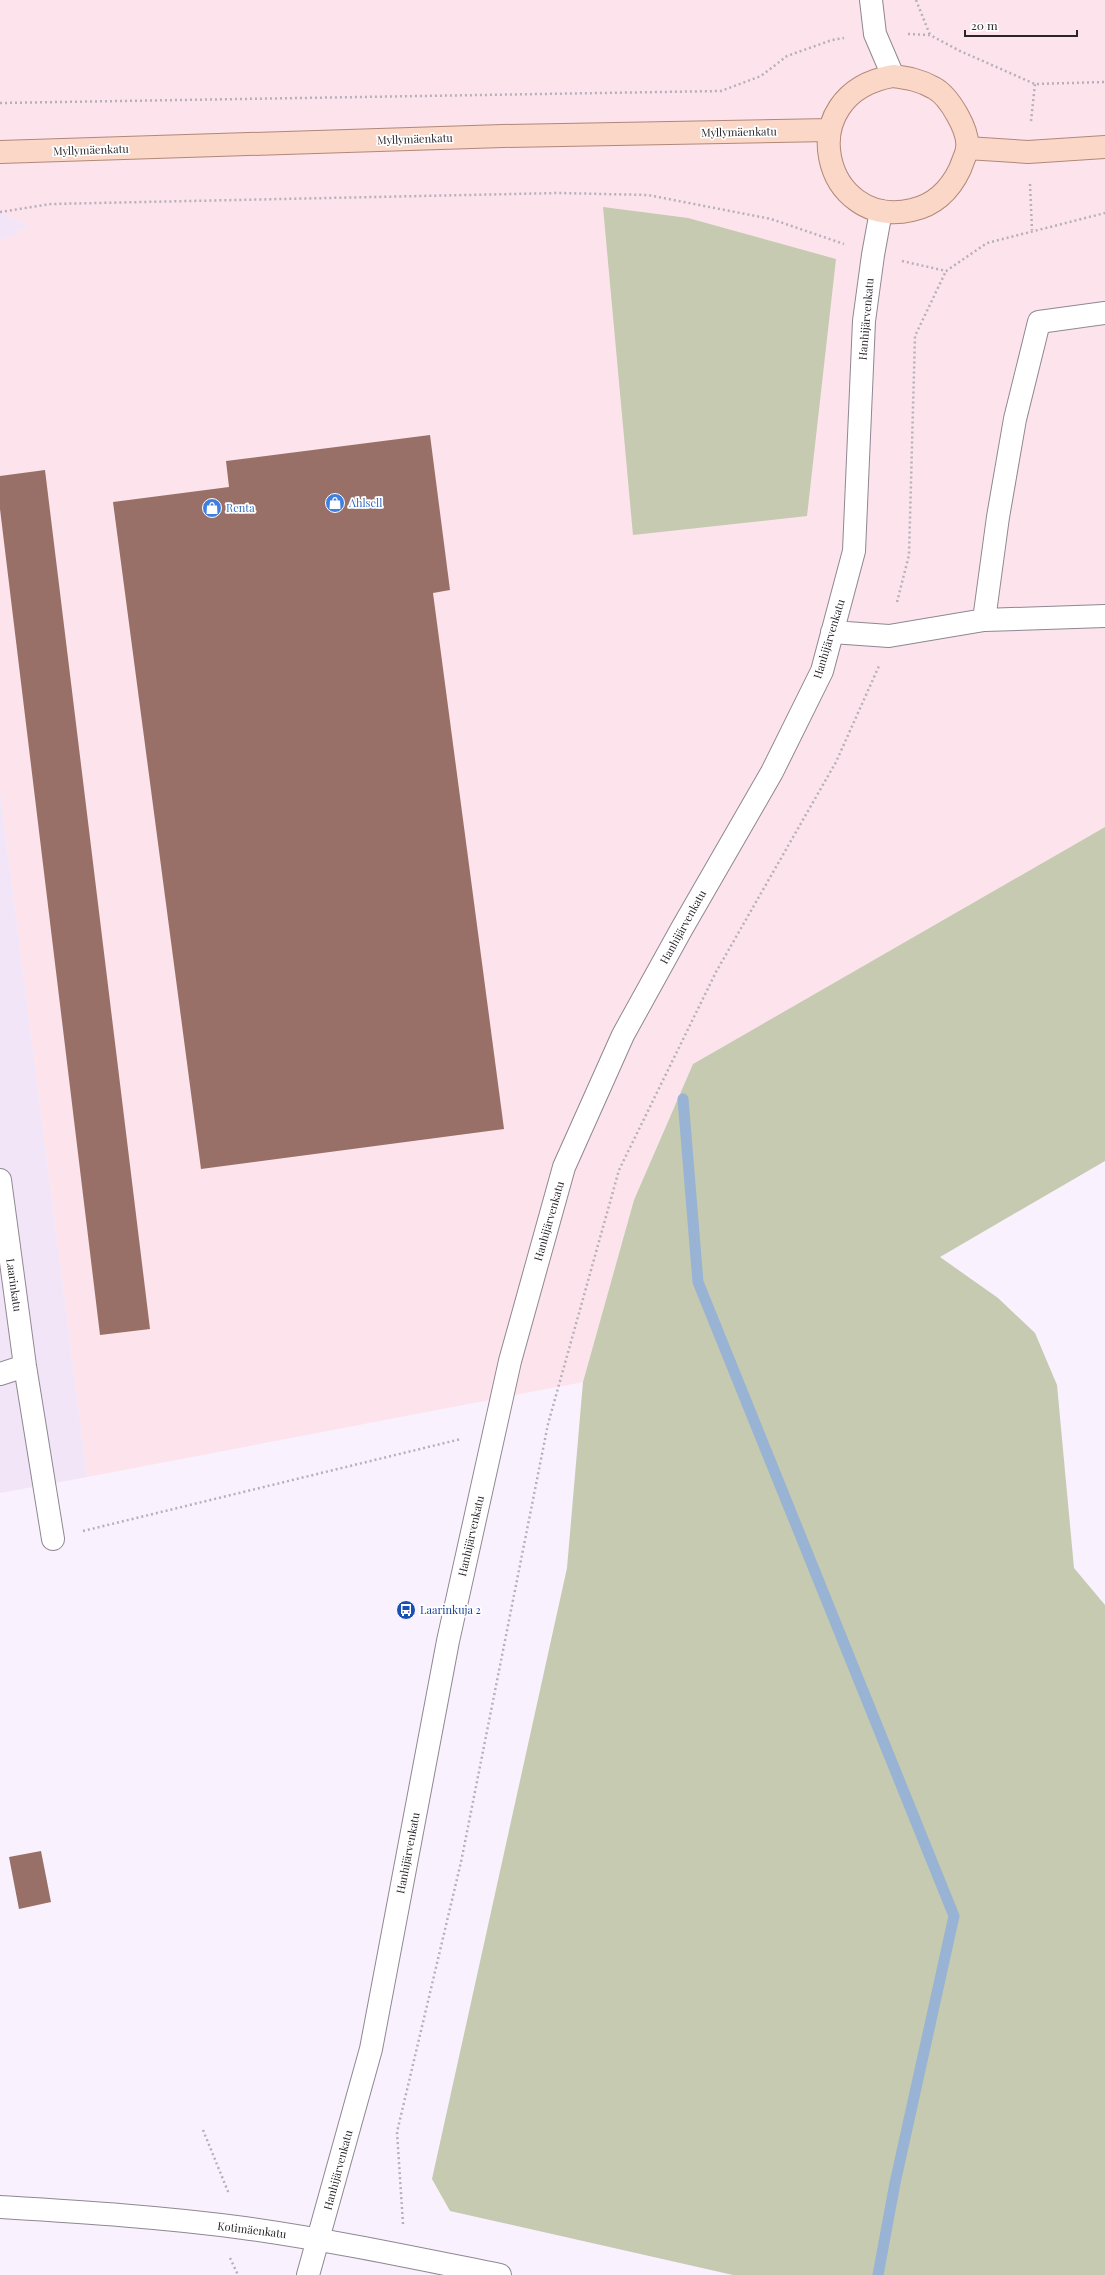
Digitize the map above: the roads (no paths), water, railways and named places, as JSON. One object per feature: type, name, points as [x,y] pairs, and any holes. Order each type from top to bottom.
[{"type":"main road","points":[[893,76],[915,79],[935,88],[951,103],[961,122],[968,148],[953,183],[939,198],[922,208],[908,211],[882,211],[862,203],[845,190],[834,172],[828,151],[830,130],[836,113],[846,98],[865,84],[876,79],[893,76]]},
{"type":"main road","name":"Myllymäenkatu","points":[[0,152],[495,137],[830,130]]},
{"type":"main road","points":[[968,148],[1028,152],[1105,147]]},
{"type":"street","points":[[871,0],[875,34],[893,76]]},
{"type":"street","name":"Hanhijärvenkatu","points":[[308,2275],[371,2049],[448,1641],[510,1361],[564,1167],[623,1035],[684,923],[772,772],[822,671],[854,551],[864,321],[873,255],[882,211]]},
{"type":"street","points":[[984,620],[998,517],[1015,419],[1039,322],[1105,313]]},
{"type":"street","points":[[832,632],[889,636],[984,620],[1105,616]]},
{"type":"street","name":"Laarinkatu","points":[[0,1180],[25,1366],[53,1539]]},
{"type":"street","points":[[0,1374],[25,1366]]},
{"type":"street","name":"Kotimäenkatu","points":[[0,2207],[71,2211],[243,2228],[319,2240],[500,2275]]},
{"type":"waterway","points":[[683,1099],[698,1282],[954,1916],[895,2183],[878,2275]]},
{"type":"place","name":"Ahlsell","points":[[335,503]]},
{"type":"place","name":"Renta","points":[[212,508]]},
{"type":"place","name":"Laarinkuja 2","points":[[406,1610]]}]
